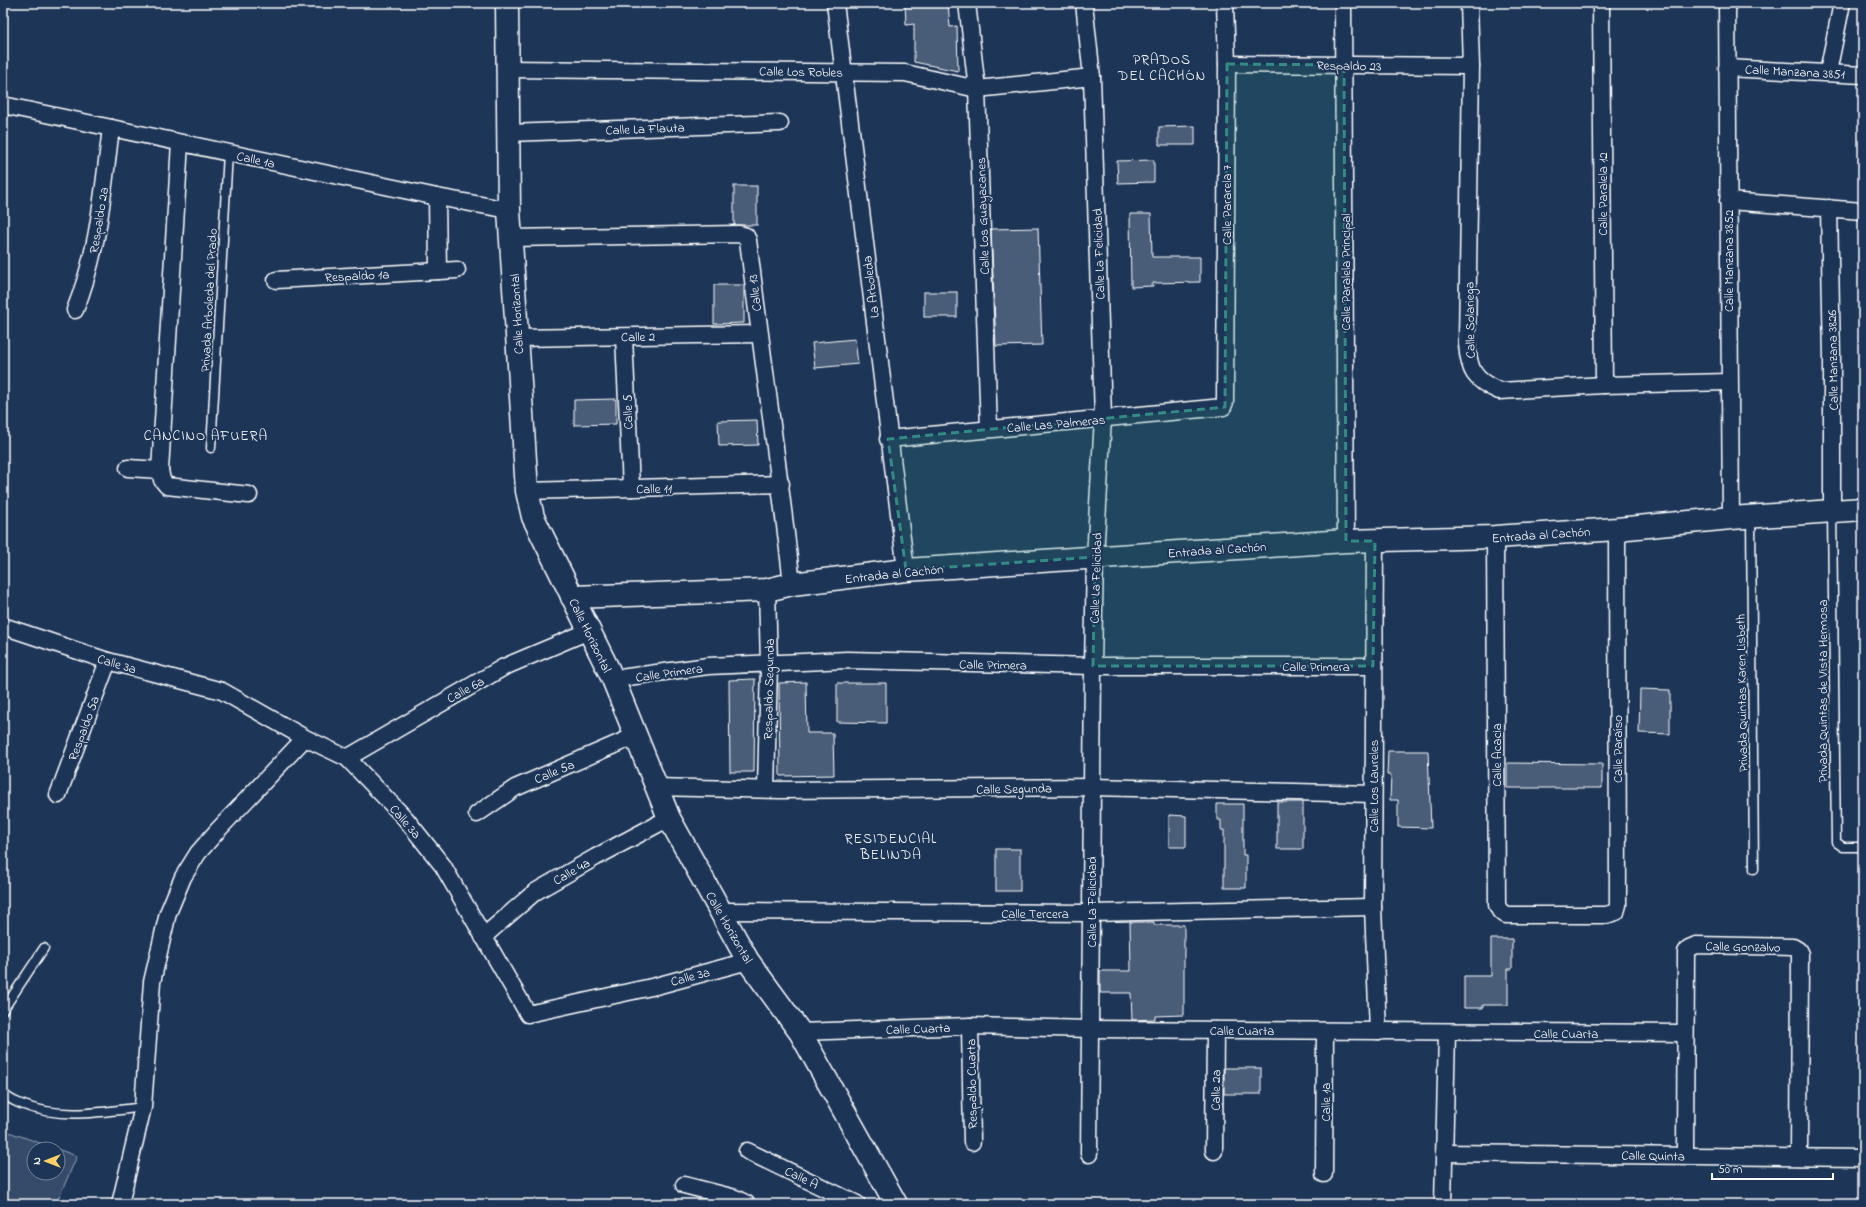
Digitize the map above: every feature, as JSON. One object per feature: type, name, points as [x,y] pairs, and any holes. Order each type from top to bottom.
[{"type":"main road","name":"Calle Horizontal","points":[[507,3],[509,210],[527,491],[533,517],[613,679],[655,787],[669,818],[748,961],[800,1032],[891,1202]]},
{"type":"main road","name":"Entrada al Cachón","points":[[572,597],[767,590],[792,584],[906,570],[1346,541],[1495,537],[1617,529],[1741,517],[1863,509]]},
{"type":"street","name":"La Arboleda","points":[[835,3],[888,439],[906,570]]},
{"type":"street","name":"Calle Los Guayacanes","points":[[967,3],[977,89],[989,429]]},
{"type":"street","name":"Calle La Felicidad","points":[[1084,3],[1092,77],[1102,418],[1095,557],[1093,666],[1089,1154]]},
{"type":"street","name":"Calle Pararela 7","points":[[1223,407],[1225,395],[1227,64],[1225,3]]},
{"type":"street","name":"Calle Paralela Principal","points":[[1343,3],[1346,541]]},
{"type":"street","name":"Calle Solariega","points":[[1469,3],[1471,66],[1467,344],[1468,361],[1474,375],[1485,385],[1499,391],[1604,385],[1729,382]]},
{"type":"street","name":"Calle Paralela 12","points":[[1601,3],[1604,385]]},
{"type":"street","name":"Calle Manzana 3852","points":[[1727,3],[1729,382],[1741,517]]},
{"type":"street","points":[[1828,72],[1842,3]]},
{"type":"street","name":"Respaldo 23","points":[[1227,64],[1471,66]]},
{"type":"street","name":"Calle Manzana 3851","points":[[1727,68],[1863,75]]},
{"type":"street","name":"Calle Los Robles","points":[[508,69],[905,73],[977,89],[1092,77]]},
{"type":"street","name":"Calle 1a","points":[[3,106],[437,197],[509,210]]},
{"type":"street","name":"Calle La Flauta","points":[[509,133],[780,123]]},
{"type":"street","name":"Respaldo 2a","points":[[75,310],[86,281],[96,239],[111,128]]},
{"type":"street","points":[[180,143],[160,470],[162,480],[167,486],[249,495]]},
{"type":"street","points":[[437,197],[438,271]]},
{"type":"street","points":[[1728,201],[1863,211]]},
{"type":"street","name":"Calle Manzana 3826","points":[[1829,208],[1832,358],[1832,511]]},
{"type":"street","name":"Calle 13","points":[[511,238],[739,234],[746,236],[748,240],[759,334],[781,484],[792,584]]},
{"type":"street","name":"Respaldo 1a","points":[[276,280],[457,270]]},
{"type":"street","name":"Calle 2","points":[[517,338],[759,334]]},
{"type":"street","name":"Calle 5","points":[[624,336],[630,488]]},
{"type":"street","name":"Calle Las Palmeras","points":[[888,439],[1223,407]]},
{"type":"street","points":[[128,468],[160,470]]},
{"type":"street","name":"Calle 11","points":[[527,491],[781,484]]},
{"type":"street","name":"Calle Paraíso","points":[[1560,915],[1606,915],[1616,912],[1618,905],[1617,529]]},
{"type":"street","name":"Calle Acacia","points":[[1495,537],[1497,905],[1500,911],[1506,915],[1560,915]]},
{"type":"street","name":"Calle Los Laureles","points":[[1375,541],[1373,666],[1373,907],[1378,1031]]},
{"type":"street","name":"Respaldo Segunda","points":[[766,789],[769,664],[767,590]]},
{"type":"street","name":"Calle 3a","points":[[3,626],[108,661],[222,691],[305,738],[347,758],[405,818],[443,866],[528,1014],[656,986],[748,961]]},
{"type":"street","name":"Calle 6a","points":[[347,758],[504,667],[589,631]]},
{"type":"street","name":"Calle Primera","points":[[613,679],[708,666],[847,660],[1093,666],[1373,666]]},
{"type":"street","name":"Respaldo 5a","points":[[58,795],[108,661]]},
{"type":"street","name":"Calle 5a","points":[[477,814],[515,788],[635,736]]},
{"type":"street","points":[[120,1204],[143,1107],[152,982],[168,913],[183,877],[198,853],[305,738]]},
{"type":"street","name":"Calle Segunda","points":[[655,787],[766,789],[1092,787],[1373,794]]},
{"type":"street","name":"Calle 4a","points":[[483,937],[535,892],[596,856],[669,818]]},
{"type":"street","name":"Calle Tercera","points":[[721,911],[1091,913],[1373,907]]},
{"type":"street","name":"Calle Gonzalvo","points":[[1685,1155],[1684,1033],[1686,952],[1688,948],[1703,946],[1793,947],[1798,950],[1800,954],[1799,1157]]},
{"type":"street","name":"Calle Cuarta","points":[[800,1032],[970,1026],[1090,1029],[1684,1033]]},
{"type":"street","name":"Respaldo Cuarta","points":[[970,1026],[972,1142]]},
{"type":"street","name":"Calle 2a","points":[[1214,1151],[1215,1030]]},
{"type":"street","name":"Calle 1a","points":[[1324,1174],[1325,1031]]},
{"type":"street","points":[[1442,1204],[1447,1032]]},
{"type":"street","name":"Calle A","points":[[747,1151],[857,1204]]},
{"type":"street","name":"Calle Quinta","points":[[1444,1153],[1863,1158]]},
{"type":"street","points":[[684,1185],[735,1198],[747,1204]]},
{"type":"lane","name":"Privada Arboleda del Prado","points":[[211,448],[228,153]]},
{"type":"lane","name":"Privada Quintas de Vista Hermosa","points":[[1832,511],[1836,842],[1843,847],[1863,847]]},
{"type":"lane","name":"Privada Quintas Karen Lisbeth","points":[[1741,517],[1754,869]]},
{"type":"lane","points":[[3,1010],[44,948]]},
{"type":"lane","points":[[3,1093],[7,1098],[37,1110],[84,1114],[143,1107]]},
{"type":"highlighted area","points":[[1227,64],[1344,65],[1346,541],[1375,541],[1373,666],[1093,666],[1095,557],[906,570],[888,439],[1225,407]]},
{"type":"shaded area","points":[[3,1130],[34,1141],[26,1141],[26,1181],[66,1181],[66,1152],[77,1156],[56,1204],[3,1204]]},
{"type":"building","points":[[905,3],[948,3],[950,27],[957,26],[958,71],[914,62],[914,24],[906,25]]},
{"type":"building","points":[[1195,126],[1195,145],[1159,145],[1159,127]]},
{"type":"building","points":[[1154,160],[1154,182],[1118,183],[1117,161]]},
{"type":"building","points":[[734,186],[757,186],[757,225],[734,225]]},
{"type":"building","points":[[1130,214],[1151,214],[1152,257],[1200,257],[1200,282],[1153,283],[1153,286],[1131,287]]},
{"type":"building","points":[[1038,228],[1042,345],[996,346],[991,229]]},
{"type":"building","points":[[714,285],[744,285],[744,323],[714,324]]},
{"type":"building","points":[[924,292],[957,292],[957,317],[924,317]]},
{"type":"building","points":[[855,339],[858,364],[815,368],[812,343]]},
{"type":"building","points":[[616,399],[616,424],[574,425],[574,400]]},
{"type":"building","points":[[757,420],[758,445],[719,446],[718,421]]},
{"type":"building","points":[[755,679],[754,772],[730,772],[729,680]]},
{"type":"building","points":[[806,682],[807,733],[833,733],[834,775],[780,776],[779,683]]},
{"type":"building","points":[[837,683],[886,683],[886,723],[837,722]]},
{"type":"building","points":[[1640,689],[1670,690],[1670,734],[1639,733]]},
{"type":"building","points":[[1388,751],[1428,751],[1431,828],[1398,827],[1398,800],[1390,800],[1391,775],[1387,775]]},
{"type":"building","points":[[1507,763],[1602,764],[1602,788],[1507,788]]},
{"type":"building","points":[[1277,802],[1303,802],[1303,849],[1277,849]]},
{"type":"building","points":[[1217,804],[1243,804],[1243,855],[1246,855],[1246,888],[1224,888],[1224,830],[1221,830],[1221,820],[1217,820]]},
{"type":"building","points":[[1169,815],[1186,816],[1186,847],[1169,847]]},
{"type":"building","points":[[996,849],[1020,849],[1020,891],[996,891]]},
{"type":"building","points":[[1130,922],[1154,922],[1154,925],[1184,925],[1184,1015],[1155,1016],[1155,1019],[1132,1020],[1131,993],[1100,993],[1100,971],[1131,971]]},
{"type":"building","points":[[1491,939],[1512,939],[1512,969],[1508,969],[1508,1005],[1483,1005],[1483,1008],[1464,1008],[1464,976],[1491,976]]},
{"type":"building","points":[[1224,1068],[1261,1068],[1261,1094],[1224,1094]]},
{"type":"district","name":"PRADOS DEL CACHÓN","points":[[1162,68]]},
{"type":"district","name":"CANCINO AFUERA","points":[[206,435]]},
{"type":"district","name":"RESIDENCIAL BELINDA","points":[[891,846]]}]
